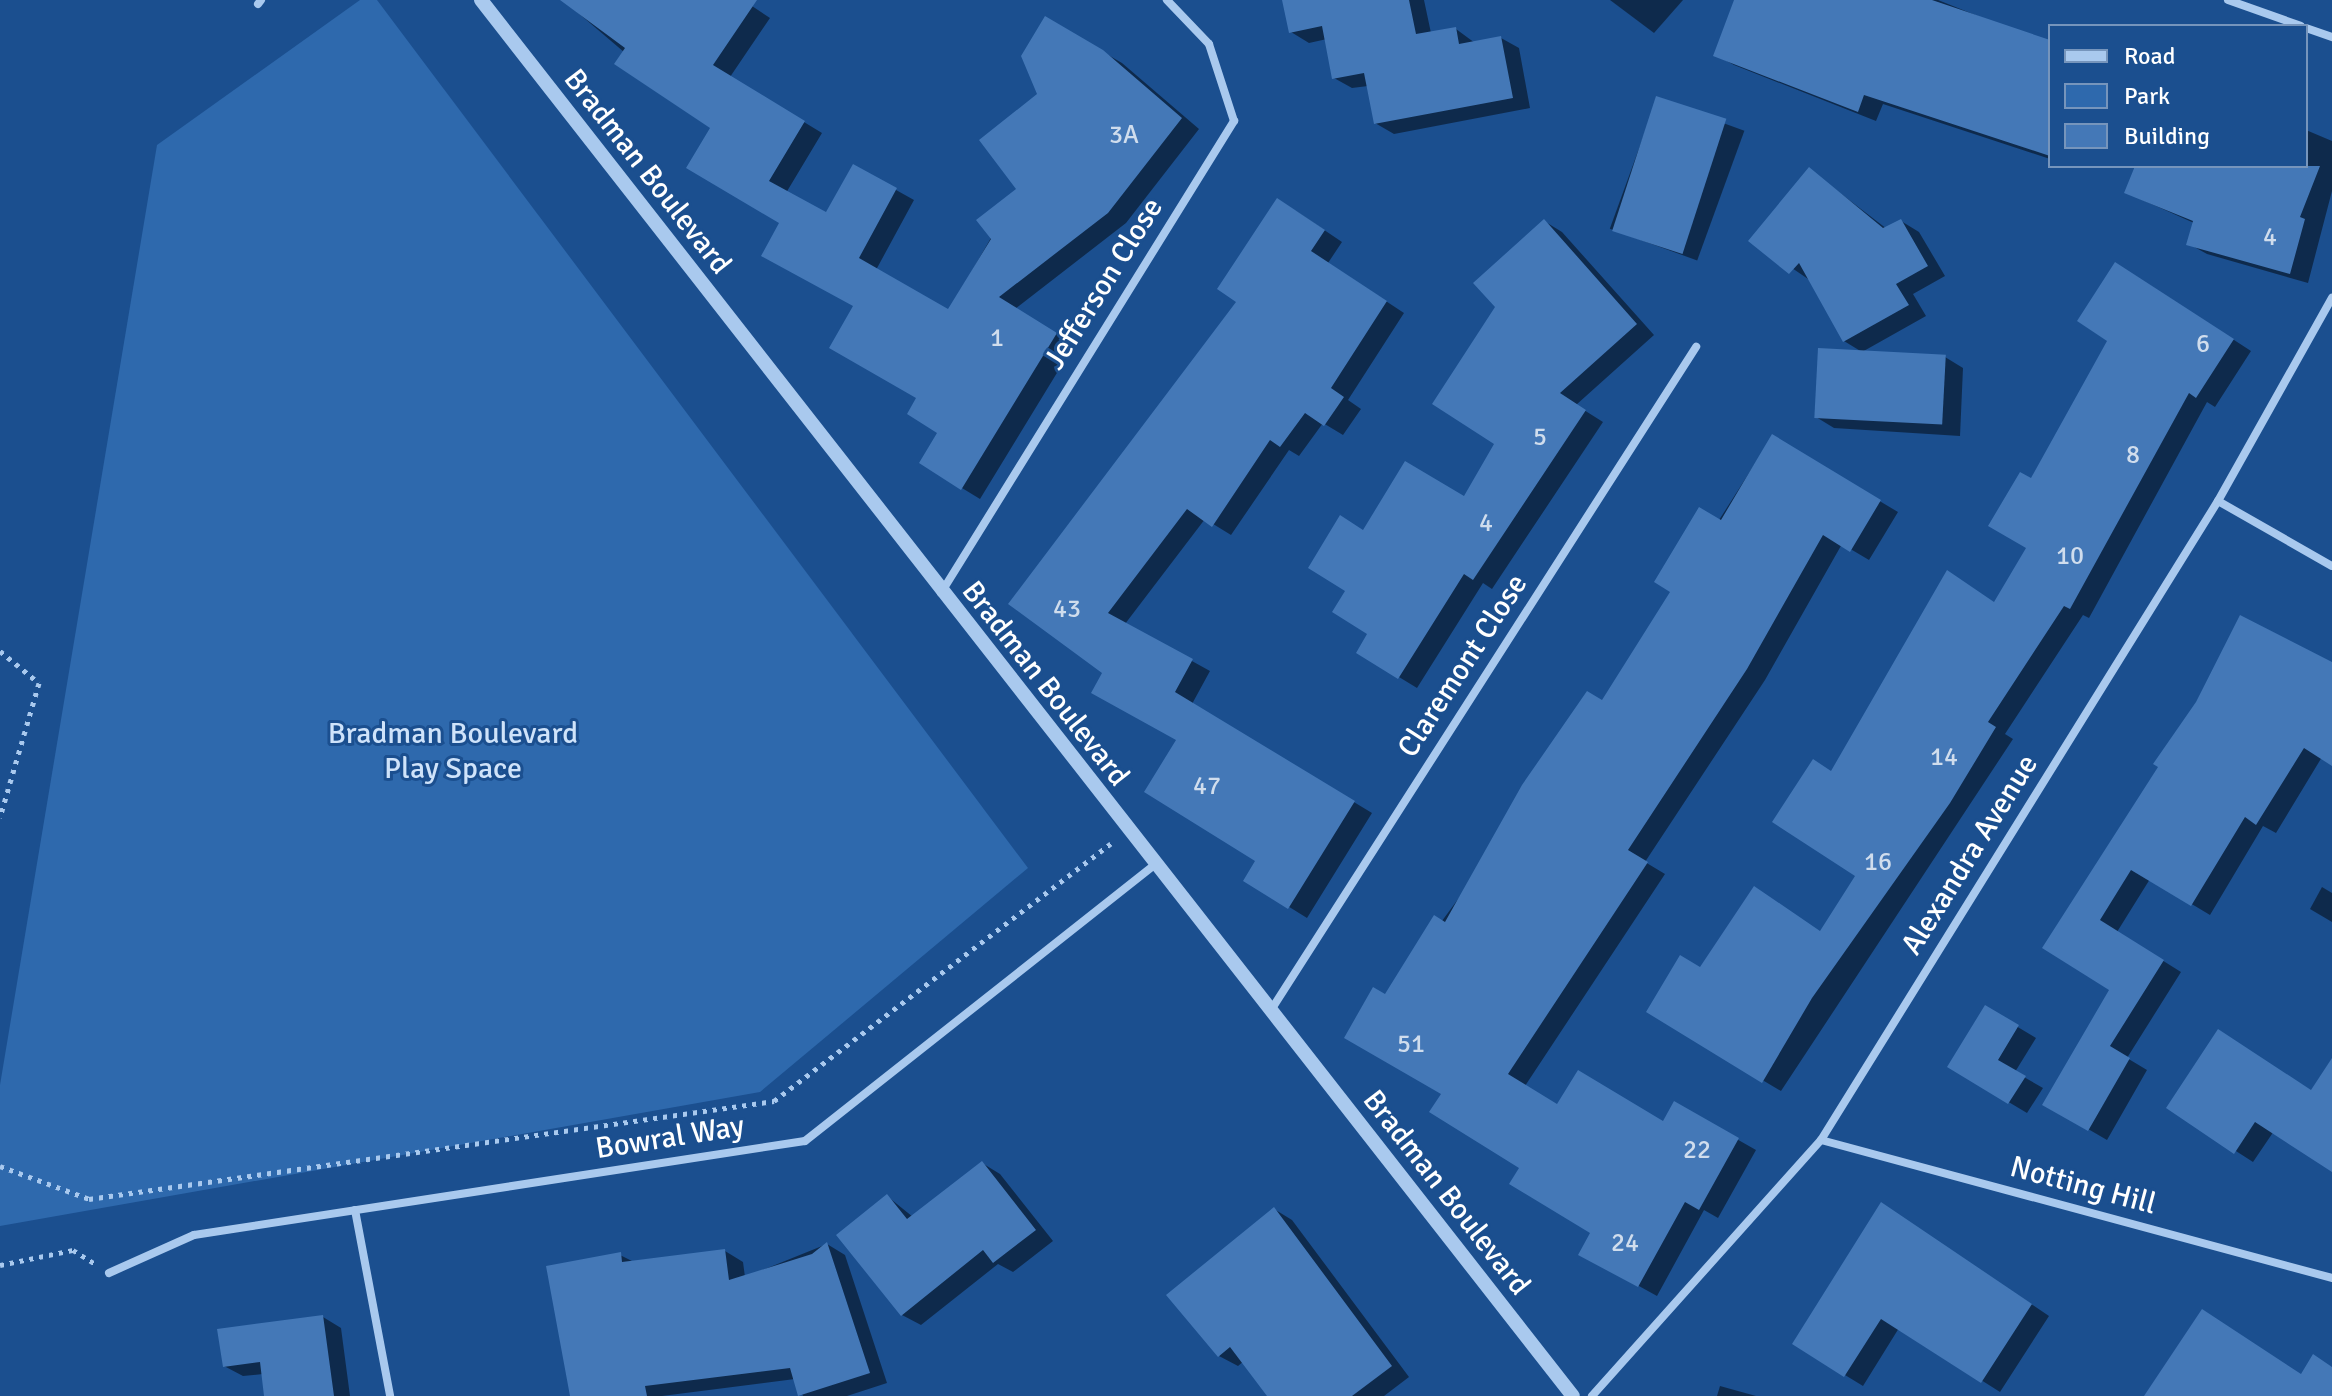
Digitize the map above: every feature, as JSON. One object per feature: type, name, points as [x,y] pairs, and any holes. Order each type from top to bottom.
[{"type":"street","name":"Bradman Boulevard","points":[[481,0],[1127,831],[1573,1396]]},
{"type":"street","name":"Jefferson Close","points":[[941,593],[1234,121],[1209,44],[1167,0]]},
{"type":"street","points":[[2228,0],[2295,24]]},
{"type":"street","points":[[2308,29],[2332,37]]},
{"type":"street","name":"Alexandra Avenue","points":[[1592,1396],[1821,1140],[2218,501],[2332,298]]},
{"type":"street","name":"Claremont Close","points":[[1270,1012],[1696,347]]},
{"type":"street","points":[[2218,501],[2332,566]]},
{"type":"street","name":"Bowral Way","points":[[109,1273],[194,1235],[805,1141],[1154,865]]},
{"type":"street","name":"Notting Hill","points":[[1821,1140],[2332,1278]]},
{"type":"street","points":[[355,1210],[390,1396]]},
{"type":"path","points":[[0,651],[39,683],[0,817]]},
{"type":"path","points":[[0,1166],[89,1199],[774,1101],[1127,831]]},
{"type":"path","points":[[0,1265],[73,1250],[109,1273]]},
{"type":"green space","name":"Bradman Boulevard Play Space","points":[[360,0],[377,0],[1028,868],[760,1092],[0,1226],[0,1085],[157,145]]},
{"type":"building","points":[[560,0],[757,0],[713,65],[805,121],[769,181],[826,212],[853,164],[897,188],[859,258],[948,309],[991,239],[976,220],[1016,189],[979,140],[1037,94],[1021,56],[1045,16],[1103,50],[1182,118],[1108,213],[999,297],[1057,333],[961,490],[919,463],[937,433],[907,414],[916,398],[829,348],[853,306],[761,256],[779,223],[686,168],[710,128],[614,64],[625,48]]},
{"type":"building","points":[[1282,0],[1409,0],[1416,34],[1456,27],[1459,44],[1501,36],[1513,98],[1374,124],[1364,73],[1332,79],[1322,26],[1289,33]]},
{"type":"building","points":[[1734,0],[1932,0],[2048,39],[2048,155],[1864,95],[1858,112],[1713,56]]},
{"type":"building","points":[[1656,96],[1726,119],[1682,254],[1612,231]]},
{"type":"building","points":[[2320,166],[2300,217],[2305,219],[2290,274],[2186,245],[2193,221],[2124,193],[2134,168]]},
{"type":"building","points":[[1809,167],[1883,228],[1901,219],[1928,266],[1896,284],[1909,305],[1843,342],[1799,263],[1789,274],[1748,241]]},
{"type":"building","points":[[1277,198],[1325,230],[1311,251],[1387,301],[1331,388],[1344,397],[1324,426],[1305,413],[1280,447],[1270,440],[1212,527],[1187,509],[1108,613],[1193,659],[1175,692],[1355,801],[1288,909],[1243,881],[1255,861],[1144,792],[1176,740],[1091,693],[1102,673],[1008,604],[1236,302],[1217,289]]},
{"type":"building","points":[[1544,219],[1637,324],[1560,393],[1586,410],[1473,580],[1464,574],[1398,679],[1356,653],[1367,634],[1332,612],[1345,591],[1308,568],[1340,515],[1363,530],[1405,461],[1464,496],[1494,444],[1432,404],[1495,307],[1473,283]]},
{"type":"building","points":[[2115,262],[2234,339],[2196,398],[2189,393],[2070,609],[2064,606],[1988,722],[1996,727],[1950,803],[1812,998],[1762,1083],[1646,1012],[1680,955],[1700,967],[1754,886],[1820,931],[1855,876],[1772,822],[1813,759],[1831,771],[1947,570],[1994,602],[2026,548],[1988,526],[2020,472],[2031,478],[2107,341],[2077,321]]},
{"type":"building","points":[[1818,348],[1946,355],[1942,425],[1814,418]]},
{"type":"building","points":[[1772,434],[1881,500],[1850,552],[1823,535],[1747,669],[1628,850],[1648,862],[1508,1074],[1557,1104],[1578,1070],[1663,1121],[1674,1101],[1739,1138],[1699,1210],[1685,1202],[1638,1287],[1578,1255],[1590,1233],[1509,1184],[1519,1168],[1429,1112],[1441,1094],[1344,1038],[1373,987],[1385,994],[1434,915],[1445,922],[1522,785],[1587,691],[1602,700],[1670,592],[1654,582],[1699,507],[1721,520]]},
{"type":"building","points":[[2240,615],[2332,662],[2332,766],[2304,748],[2256,825],[2245,817],[2191,906],[2131,870],[2100,920],[2164,960],[2110,1046],[2130,1058],[2088,1131],[2042,1105],[2109,990],[2042,948],[2158,767],[2153,764],[2196,702]]},
{"type":"building","points":[[1985,1005],[2019,1025],[1998,1060],[2026,1076],[2008,1104],[1947,1067]]},
{"type":"building","points":[[2218,1029],[2311,1090],[2332,1058],[2332,1172],[2255,1122],[2234,1154],[2166,1108]]},
{"type":"building","points":[[982,1161],[1036,1230],[993,1263],[983,1250],[901,1316],[836,1235],[887,1194],[907,1219]]},
{"type":"building","points":[[1881,1202],[2032,1304],[1981,1383],[1881,1319],[1844,1377],[1792,1344]]},
{"type":"building","points":[[1274,1207],[1392,1366],[1352,1396],[1267,1396],[1230,1347],[1218,1357],[1166,1295]]},
{"type":"building","points":[[827,1242],[870,1373],[798,1396],[790,1368],[645,1386],[647,1396],[570,1396],[546,1266],[621,1252],[622,1262],[725,1249],[729,1280],[812,1254]]},
{"type":"building","points":[[2202,1309],[2301,1374],[2313,1354],[2332,1367],[2332,1396],[2144,1396]]},
{"type":"building","points":[[323,1315],[334,1396],[264,1396],[260,1362],[223,1367],[217,1329]]}]
